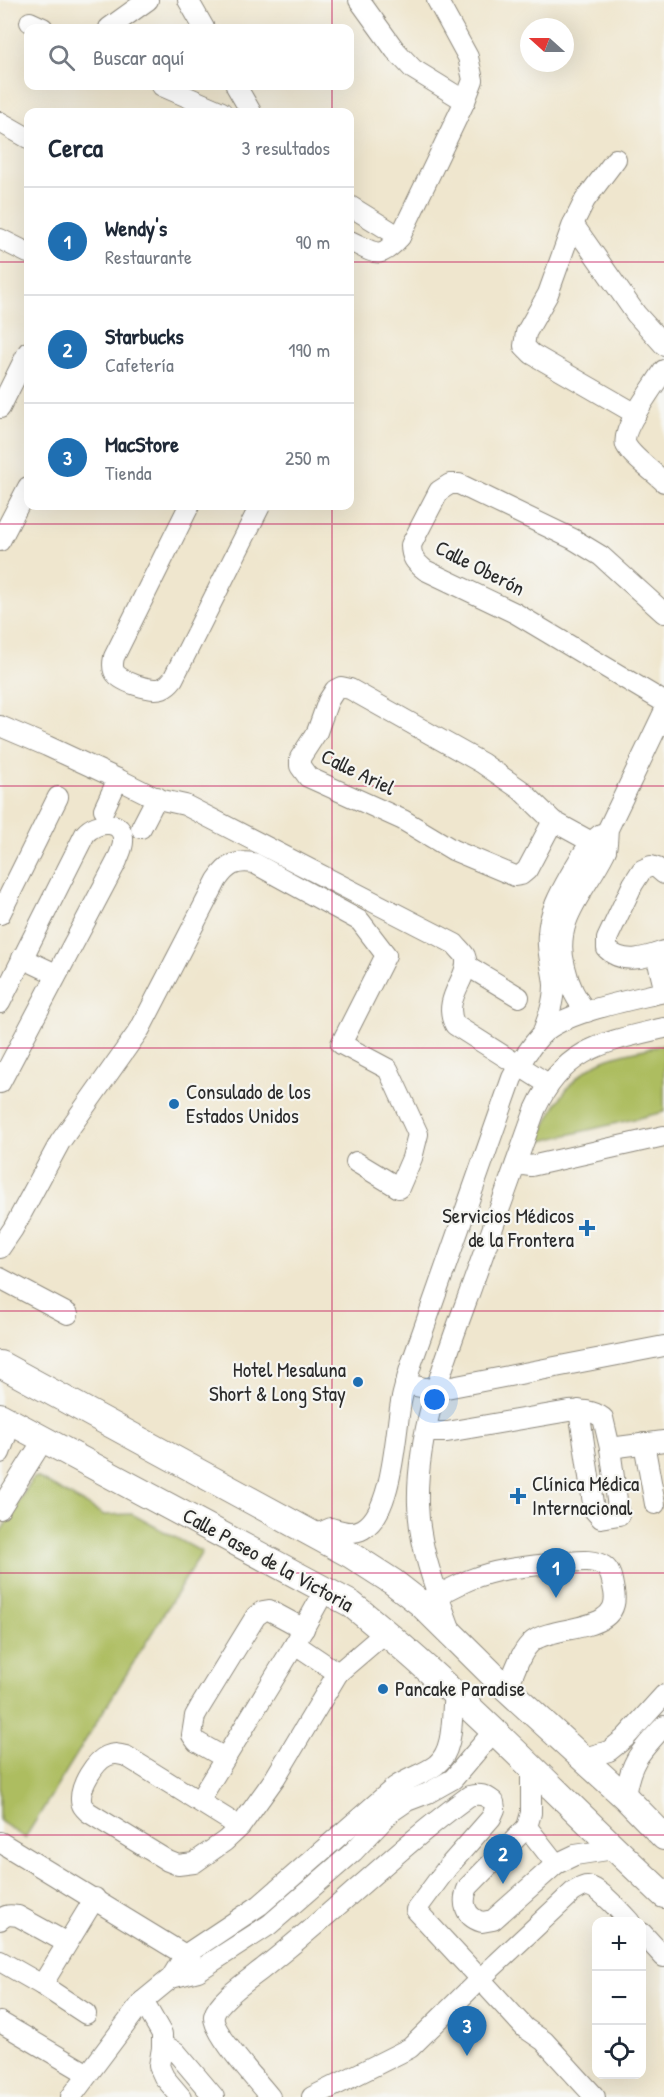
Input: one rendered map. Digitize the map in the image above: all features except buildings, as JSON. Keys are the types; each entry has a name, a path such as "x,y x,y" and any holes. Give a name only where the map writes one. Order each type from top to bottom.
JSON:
{"main road":[{"name":"Calle Paseo de la Victoria","path":"0,1364 429,1599 452,1634 507,1689 625,1797 664,1837"},
{"name":"Calle Paseo de la Victoria","path":"6,1419 351,1604 386,1632 454,1694 664,1895"}],"street":[{"path":"115,24 148,0"},
{"path":"188,0 202,24"},
{"path":"359,0 395,50 414,69 465,101"},
{"path":"354,243 376,253 384,253 400,237 465,101 472,80 468,57 437,0"},
{"path":"169,90 201,108"},
{"path":"238,90 249,108"},
{"path":"0,122 24,136"},
{"path":"616,159 585,200 573,224 548,294 526,333 524,346 532,354 636,414"},
{"path":"354,208 400,237"},
{"path":"573,224 636,314 664,345"},
{"path":"0,239 24,251"},
{"path":"0,408 24,360"},
{"path":"664,370 626,431 625,442 632,452 664,482"},
{"name":"Calle Oberón","path":"664,613 601,556 573,539 459,484 450,484 439,491 411,545 411,555 425,570 515,613 664,702"},
{"path":"0,541 24,495"},
{"path":"187,510 112,664 123,680 153,690 165,688 173,679 258,510"},
{"name":"Calle Ariel","path":"553,821 527,870 515,876 453,850 403,820 308,777 300,766 300,758 317,732 334,690 341,687 350,689 482,764 521,790 553,821 598,846"},
{"path":"587,1012 577,1001 572,990 561,954 561,942 571,909 598,846 664,712"},
{"path":"0,726 157,797 185,805 455,944 465,956 466,965 451,1005 450,1016 455,1025 548,1084"},
{"path":"104,809 118,779"},
{"path":"0,914 58,797"},
{"path":"141,828 157,797"},
{"path":"0,1003 85,834 96,825 109,824 120,831 123,842 121,850 0,1083"},
{"path":"315,1535 332,1528 355,1532 364,1528 374,1518 380,1507 388,1479 405,1384 512,1078 542,1034 551,1009 554,993 547,941 550,918 562,889 598,846"},
{"path":"0,1248 13,1229 60,1142 140,1029 217,880 230,865 238,862 254,863 360,921 386,955 341,1044 388,1069 418,1134 412,1158 399,1188 356,1162"},
{"path":"542,1034 560,1023 587,1012 664,990 660,952 626,960 614,956 607,949 607,939 642,870 651,866 657,867 664,874"},
{"path":"22,958 56,974"},
{"path":"466,965 519,997"},
{"path":"507,1689 520,1659 534,1640 607,1617 615,1596 610,1574 604,1567 583,1560 501,1570 470,1580 429,1599 417,1505 426,1432 436,1390 535,1110 548,1084 566,1066 605,1042 664,1028"},
{"path":"516,1164 531,1166 664,1136"},
{"path":"0,1278 68,1314"},
{"path":"405,1384 436,1390 664,1346"},
{"path":"426,1432 447,1432 579,1410 596,1413 603,1418 610,1448 619,1515 601,1518 594,1510 579,1410"},
{"path":"0,1454 6,1419"},
{"path":"0,1509 44,1439"},
{"path":"610,1448 664,1441"},
{"path":"644,1443 655,1504"},
{"path":"199,1801 325,1590"},
{"path":"225,1758 197,1742 192,1735 195,1716 256,1616 269,1610 338,1672"},
{"path":"240,1827 126,1756 118,1754 105,1757 97,1765 85,1784 81,1799 82,1805 88,1812 178,1865 194,1863 240,1827 275,1778 338,1672 386,1632"},
{"path":"71,2097 142,2001 171,1978 185,1954 260,1905 395,1787 441,1760 448,1745 454,1694"},
{"path":"584,1758 609,1751 625,1738 664,1695"},
{"path":"625,1797 628,1775 639,1753 664,1726"},
{"path":"171,1978 198,1971 269,1925 353,1852 399,1806 453,1779 493,1732"},
{"path":"531,1769 531,1813 527,1827 468,1887 464,1900 467,1912 476,1921 493,1920 556,1864 575,1855 614,1848"},
{"path":"270,2097 219,2033 213,2018 216,2008 422,1833 469,1796 477,1793 485,1795 494,1802 495,1809 491,1818 447,1868 416,1910 525,2028 544,2042 596,2097"},
{"path":"527,1827 556,1864"},
{"path":"0,1842 185,1954 198,1971"},
{"path":"312,2097 410,2048 573,1892 588,1886 598,1891 625,1917"},
{"path":"42,1985 95,1898"},
{"path":"0,1920 4,1916 18,1916 67,1943"},
{"path":"646,1938 664,1958"},
{"path":"0,1961 86,2014"},
{"path":"142,2001 162,2034 159,2066 164,2078 181,2097"},
{"path":"0,2022 88,2074"},
{"path":"162,2048 169,2048 176,2052 214,2097"}],"green space":[{"path":"664,1045 664,1112 538,1142 564,1092 584,1072 609,1058"},
{"path":"37,1477 104,1515 132,1514 202,1552 25,1838 0,1821 0,1533 33,1478"}],"place":[{"name":"Consulado de los Estados Unidos","path":"174,1104"},
{"name":"Servicios Médicos de la Frontera","path":"587,1228"},
{"name":"Hotel Mesaluna Short & Long Stay","path":"358,1382"},
{"name":"Clínica Médica Internacional","path":"518,1496"},
{"name":"Wendy's","path":"556,1598"},
{"name":"Pancake Paradise","path":"383,1689"},
{"name":"Starbucks","path":"503,1884"},
{"name":"MacStore","path":"467,2056"}]}
